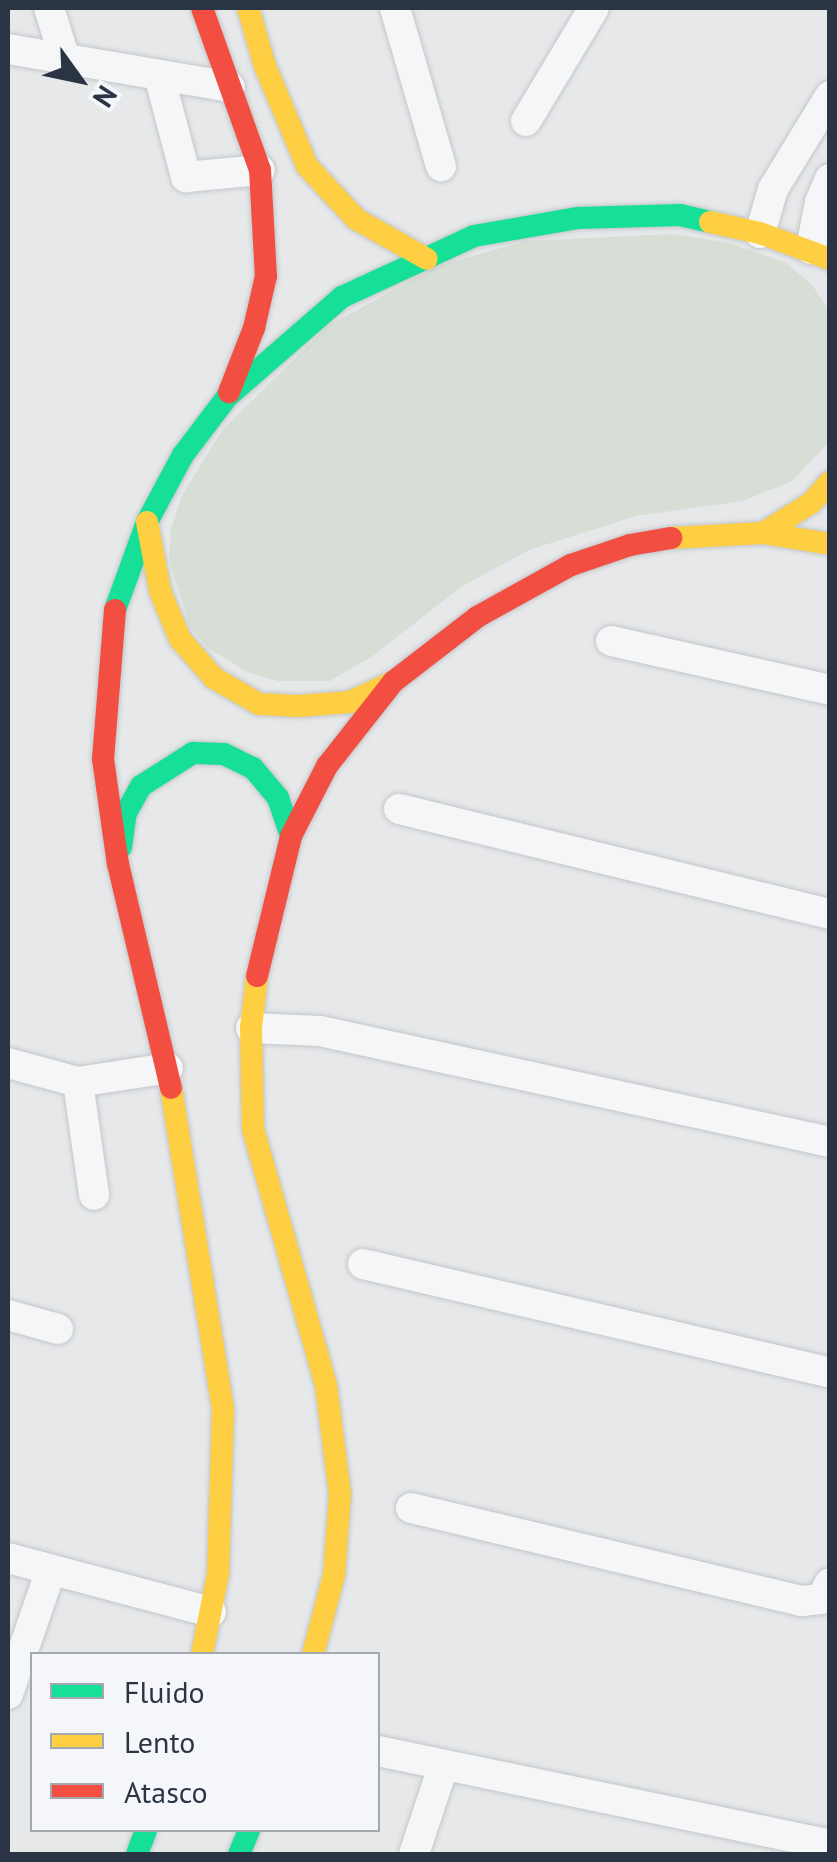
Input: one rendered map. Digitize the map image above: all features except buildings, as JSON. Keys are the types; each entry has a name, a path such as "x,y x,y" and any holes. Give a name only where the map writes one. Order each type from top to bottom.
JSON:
{"street":[{"path":"49,8 65,59"},
{"path":"202,8 260,170 266,276 254,328 227,397"},
{"path":"248,8 265,66 307,166 356,219 427,259"},
{"path":"395,8 442,166"},
{"path":"526,122 594,8"},
{"path":"8,50 230,87"},
{"path":"159,74 186,177 307,166"},
{"path":"760,233 772,188 830,96"},
{"path":"202,1652 218,1574 223,1408 168,1068 118,864 104,759 116,602 147,522 183,455 227,397 342,297 474,236 578,218 680,215 760,233 820,254 820,202 830,180"},
{"path":"763,533 811,503 830,482"},
{"path":"147,522 160,590 180,639 214,678 259,704 300,706 350,702 393,682 477,617 571,565 630,544 696,534 763,533 830,544"},
{"path":"611,642 830,690"},
{"path":"313,1652 334,1575 340,1494 326,1385 253,1129 251,1028 256,979 291,836 327,766 393,682"},
{"path":"118,864 126,813 141,786 193,753 224,754 253,768 278,798 291,836"},
{"path":"399,809 830,914"},
{"path":"251,1028 320,1031 830,1142"},
{"path":"8,1063 78,1082 168,1068"},
{"path":"78,1082 94,1194"},
{"path":"363,1264 830,1372"},
{"path":"8,1315 58,1328"},
{"path":"410,1508 802,1601 821,1599 830,1583"},
{"path":"8,1558 210,1612"},
{"path":"8,1694 51,1570"},
{"path":"380,1751 830,1845"},
{"path":"414,1854 442,1766"}],"shaded area":[{"path":"673,234 730,243 786,263 812,285 829,310 829,442 792,481 743,501 636,516 529,550 461,587 374,655 330,681 278,681 247,672 208,648 190,627 169,559 171,529 182,495 223,429 328,326 437,266 526,241"}],"traffic: fast":[{"path":"115,610 147,522 183,455 227,397 342,297 474,236 578,218 680,215 710,222"},
{"path":"121,847 126,813 141,786 193,753 224,754 253,768 278,798 291,836"},
{"path":"137,1854 145,1832"},
{"path":"239,1854 248,1832"}],"traffic: slow":[{"path":"248,8 265,66 307,166 356,219 427,259"},
{"path":"710,222 760,233 830,259"},
{"path":"763,533 811,503 830,482"},
{"path":"147,522 160,591 180,639 214,678 259,704 299,706 350,702 393,682"},
{"path":"671,538 763,533 830,544"},
{"path":"257,976 251,1028 253,1129 326,1385 340,1494 334,1575 314,1652"},
{"path":"171,1088 223,1408 218,1574 202,1652"}],"traffic: jam":[{"path":"202,8 260,170 266,276 254,328 229,392"},
{"path":"257,976 291,836 327,766 393,682 477,617 571,565 630,545 671,538"},
{"path":"115,610 103,759 118,864 171,1088"}]}
